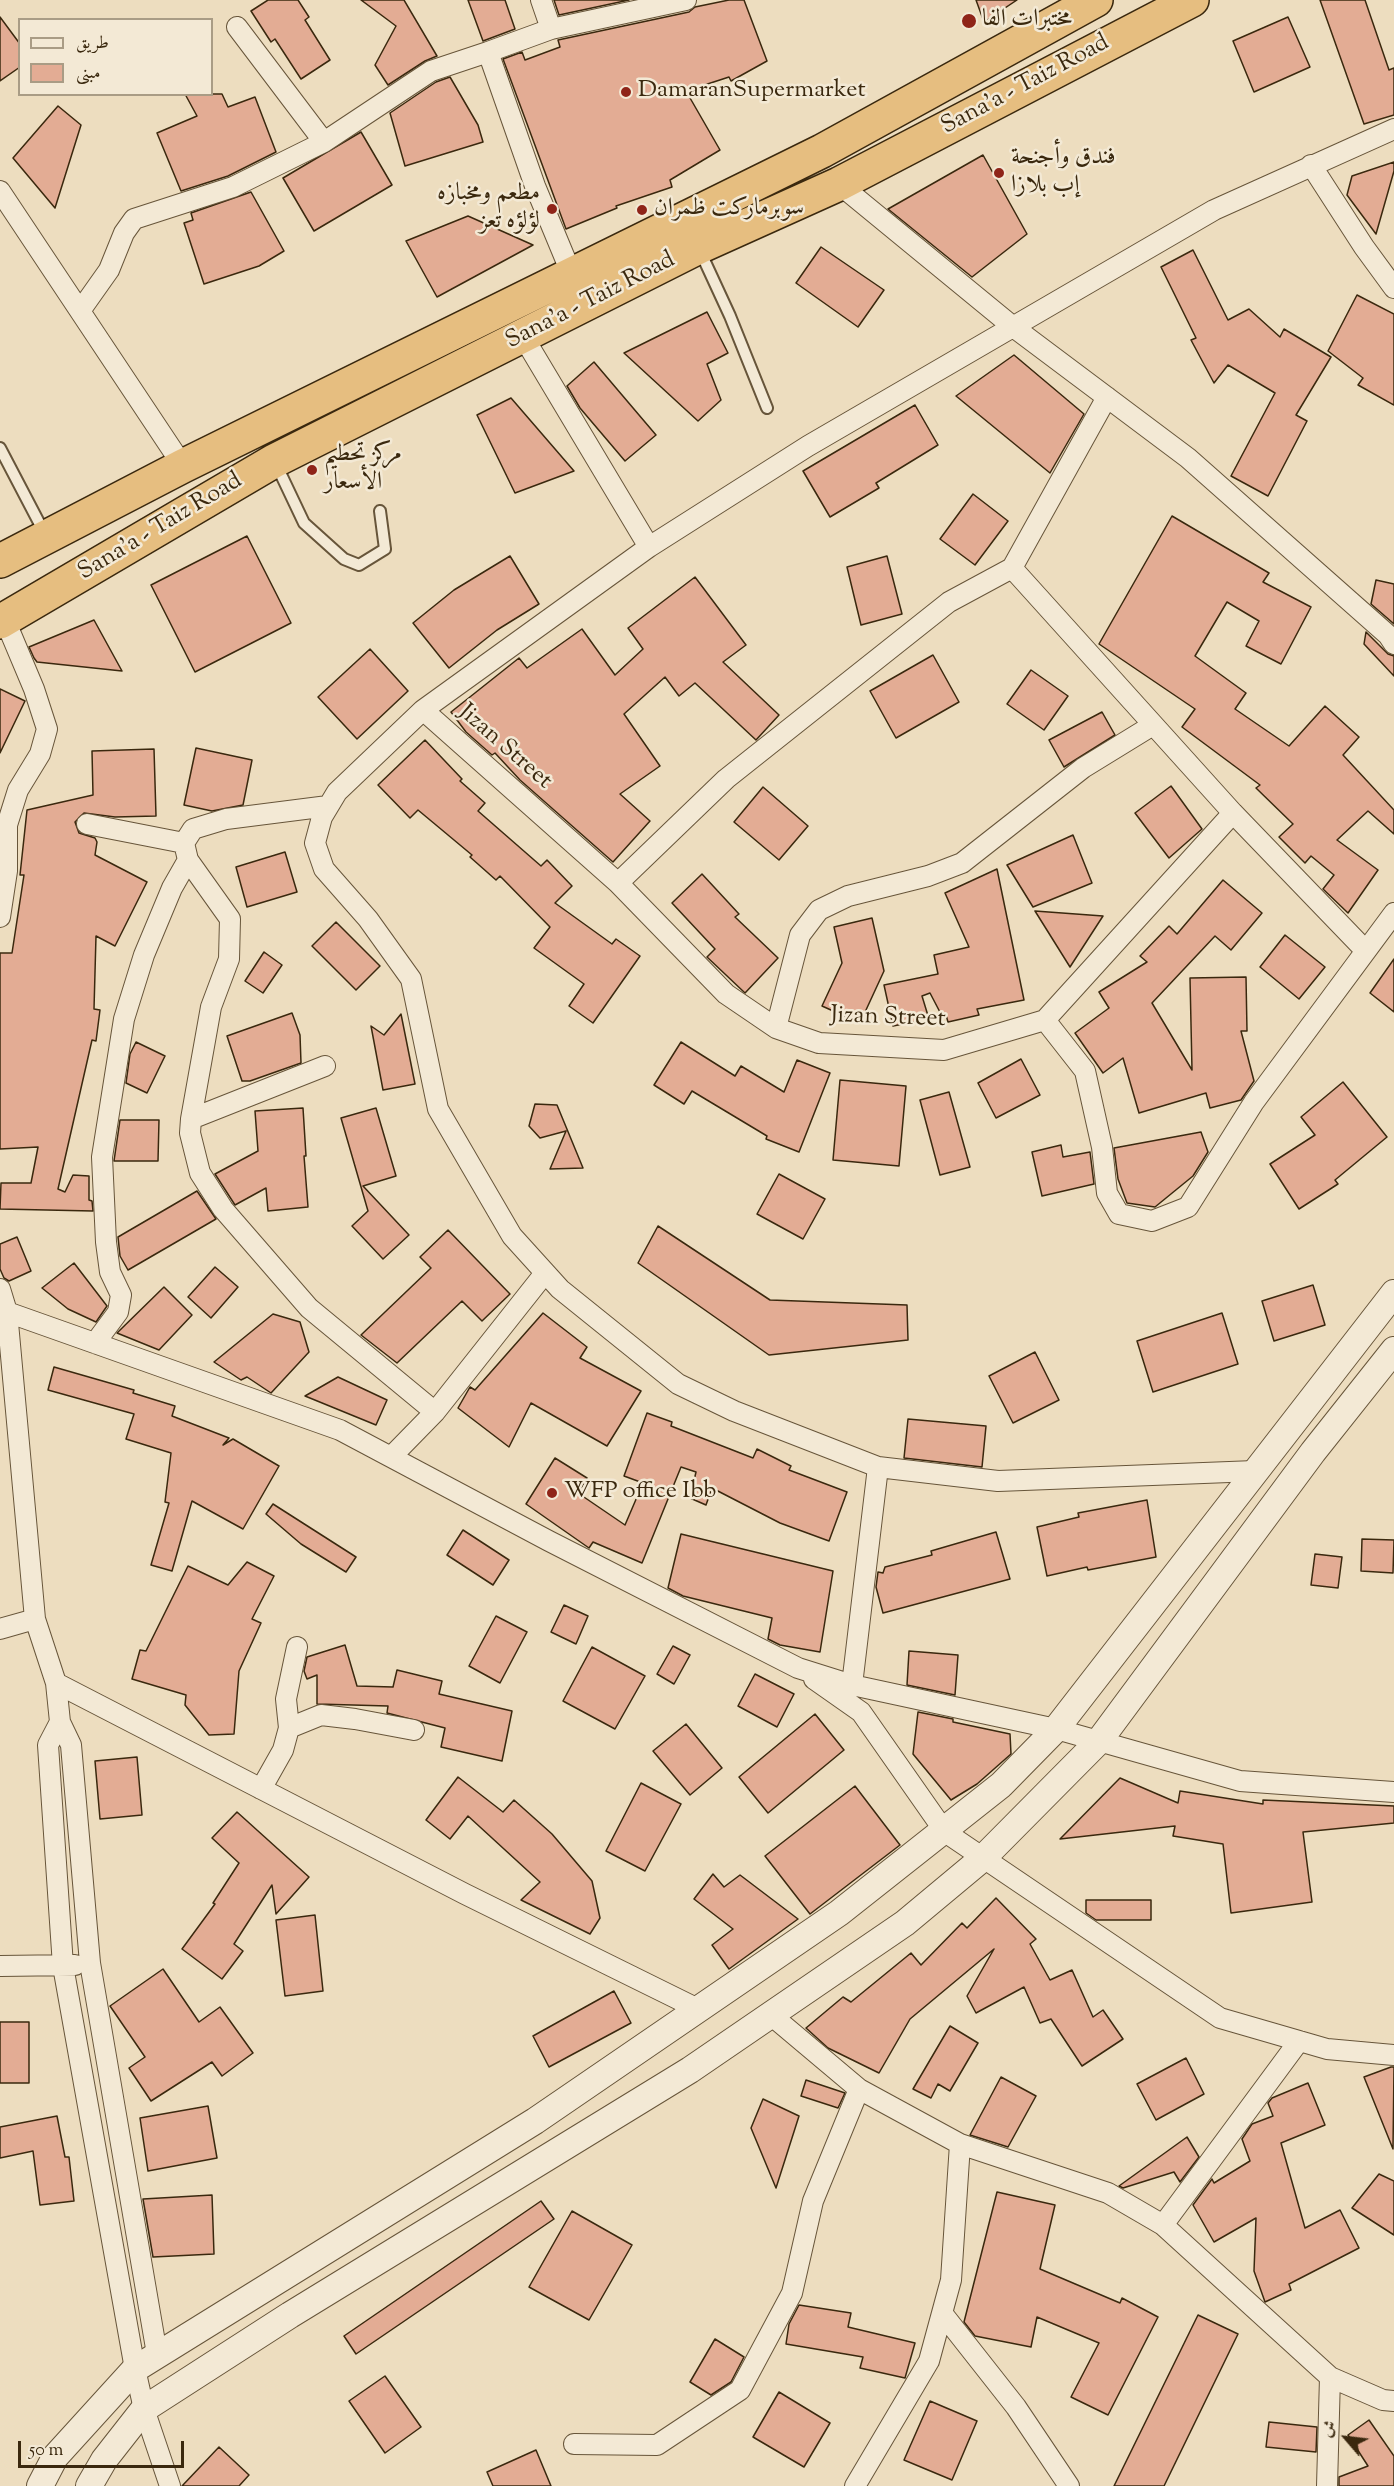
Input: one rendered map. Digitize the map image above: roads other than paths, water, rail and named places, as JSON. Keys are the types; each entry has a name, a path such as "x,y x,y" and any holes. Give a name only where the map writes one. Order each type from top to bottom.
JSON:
{"highway":[{"name":"Sana'a - Taiz Road","path":"0,561 183,466 822,151 1096,0"},
{"name":"Sana'a - Taiz Road","path":"3,621 274,461 524,338 699,248 839,184 1192,0"}],"street":[{"path":"541,0 550,29"},
{"path":"80,311 109,270 124,233 134,219 233,187 324,142 431,71 550,29 686,0"},
{"path":"237,27 324,142"},
{"path":"488,52 535,186 572,275"},
{"path":"1255,1471 998,1481 878,1467 734,1412 678,1384 560,1289 512,1236 438,1109 411,979 368,919 324,869 315,843 322,817 337,792 423,710 650,546 808,446 1214,210 1394,129"},
{"path":"1311,165 1364,247 1394,288"},
{"path":"839,184 1012,326 1188,458 1388,635 1394,644"},
{"path":"0,191 183,466"},
{"path":"524,338 650,546"},
{"path":"618,883 735,771 949,602 1012,568 1107,397"},
{"path":"1012,568 1233,813 1365,950"},
{"path":"0,917 7,871 7,825 18,790 40,754 46,729 34,689 3,621"},
{"name":"Jizan Street","path":"423,710 618,883 726,994 776,1028 819,1043 944,1050 1045,1020"},
{"path":"776,1028 800,935 819,910 848,896 928,876 962,863 1083,768 1153,725"},
{"path":"95,1343 118,1312 121,1295 110,1272 106,1242 102,1157 124,1019 144,955 194,829 226,819 328,806"},
{"path":"1233,813 1045,1020 1085,1071 1102,1147 1107,1193 1119,1214 1152,1221 1188,1207 1254,1102 1394,913"},
{"path":"87,824 186,852 230,920 229,959 211,1007 191,1119 190,1133 200,1173 223,1209 309,1308 435,1412"},
{"path":"191,1119 325,1066"},
{"path":"391,1457 435,1412 545,1273"},
{"path":"0,1289 35,1619 56,1683 60,1722 71,1745 90,1963 156,2354"},
{"path":"40,2486 55,2457 135,2369 156,2354 442,2181 535,2121 839,1913 1002,1785 1056,1730 1394,1293"},
{"path":"4,1312 340,1430 798,1668 861,1712 945,1832 1220,2018 1327,2049 1394,2055"},
{"path":"89,2486 104,2460 144,2409 290,2315 690,2070 905,1923 983,1858 1099,1742 1313,1452 1394,1350"},
{"path":"852,1685 878,1467"},
{"path":"0,1629 35,1619"},
{"path":"261,1789 283,1750 289,1728 286,1698 297,1647"},
{"path":"798,1668 852,1685 1056,1730 1240,1781 1394,1792"},
{"path":"56,1683 698,2009"},
{"path":"289,1728 321,1715 414,1730"},
{"path":"60,1722 48,1745 63,1966 135,2369 144,2409 170,2486"},
{"path":"0,1966 63,1966 90,1963"},
{"path":"771,2014 860,2089 960,2144 1108,2193 1162,2225 1330,2377 1383,2400 1394,2401"},
{"path":"1162,2225 1299,2041"},
{"path":"574,2444 657,2445 740,2390 792,2293 813,2201 860,2089"},
{"path":"855,2486 929,2361 951,2280 960,2144"},
{"path":"942,2313 1016,2408 1069,2486"},
{"path":"1327,2486 1330,2377"}],"lane":[{"path":"699,248 730,316 767,408"},
{"path":"0,448 46,537"},
{"path":"274,461 304,523 344,558 359,565 385,549 380,511"}],"place":[{"name":"مختبرات الفا","path":"969,21"},
{"name":"DamaranSupermarket","path":"626,92"},
{"name":"فندق وأجنحة إب بلازا","path":"999,173"},
{"name":"مطعم ومخبازه لؤلؤه تعز","path":"552,209"},
{"name":"سوبرماركت ظمران","path":"642,210"},
{"name":"مركز تحطيم الأسعار","path":"312,470"},
{"name":"WFP office Ibb","path":"552,1493"}]}
